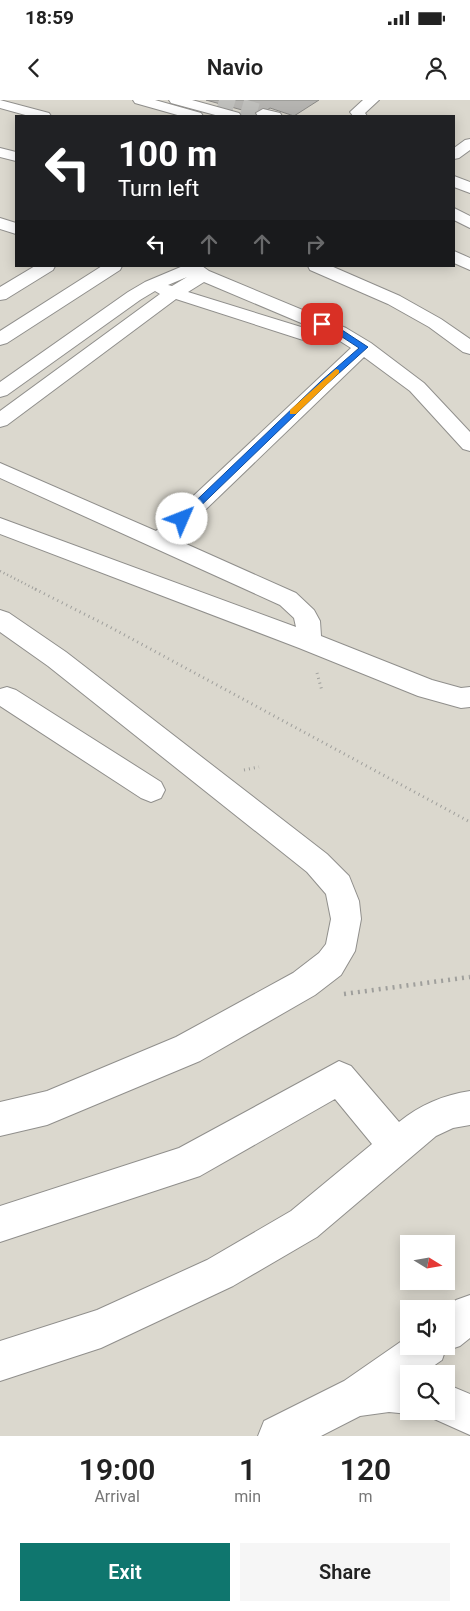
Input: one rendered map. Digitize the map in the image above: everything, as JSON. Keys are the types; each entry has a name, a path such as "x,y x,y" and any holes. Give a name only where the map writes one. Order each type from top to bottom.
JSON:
{"main road":[{"path":"140,100 192,115"},
{"path":"176,100 230,115"},
{"path":"359,115 357,112 359,109 372,100"},
{"path":"0,104 40,115"},
{"path":"0,152 15,157"},
{"path":"455,182 470,188"},
{"path":"455,198 470,206"},
{"path":"455,214 470,223"},
{"path":"0,223 15,229"},
{"path":"455,257 470,265"},
{"path":"0,275 15,267"},
{"path":"0,295 45,267"},
{"path":"0,339 112,267"},
{"path":"318,267 394,300 435,323 470,348"},
{"path":"0,421 174,292 197,269"},
{"path":"0,392 151,286 197,269 339,332 364,347 417,387 470,444"},
{"path":"151,286 322,340 339,332"},
{"path":"159,541 364,347"},
{"path":"0,470 288,599 300,608 307,618 309,629 308,641"},
{"path":"0,526 308,641 427,689 462,698 470,697"},
{"path":"0,619 57,659 317,864 338,886 344,901 346,919 339,951 330,964 304,984 188,1049 47,1108 0,1119"},
{"path":"2,697 151,790"},
{"path":"0,1224 187,1163 338,1078 396,1146"},
{"path":"0,1362 101,1328 220,1273 304,1224 424,1124 450,1111 470,1108"},
{"path":"455,1325 470,1314"},
{"path":"279,1436 356,1396 415,1355"},
{"path":"356,1396 389,1392 400,1393"},
{"path":"455,1408 470,1415"}],"path":[{"path":"0,571 114,629 470,822"},
{"path":"336,995 470,977"}],"shaded area":[{"path":"0,100 470,100 470,1436 0,1436"}],"building":[{"path":"206,100 319,100 296,115 270,108 260,115"}],"tunnel":[{"path":"219,100 263,113"}],"slow traffic":[{"path":"293,412 336,371"}],"route":[{"path":"182,519 364,347 322,324"}]}
